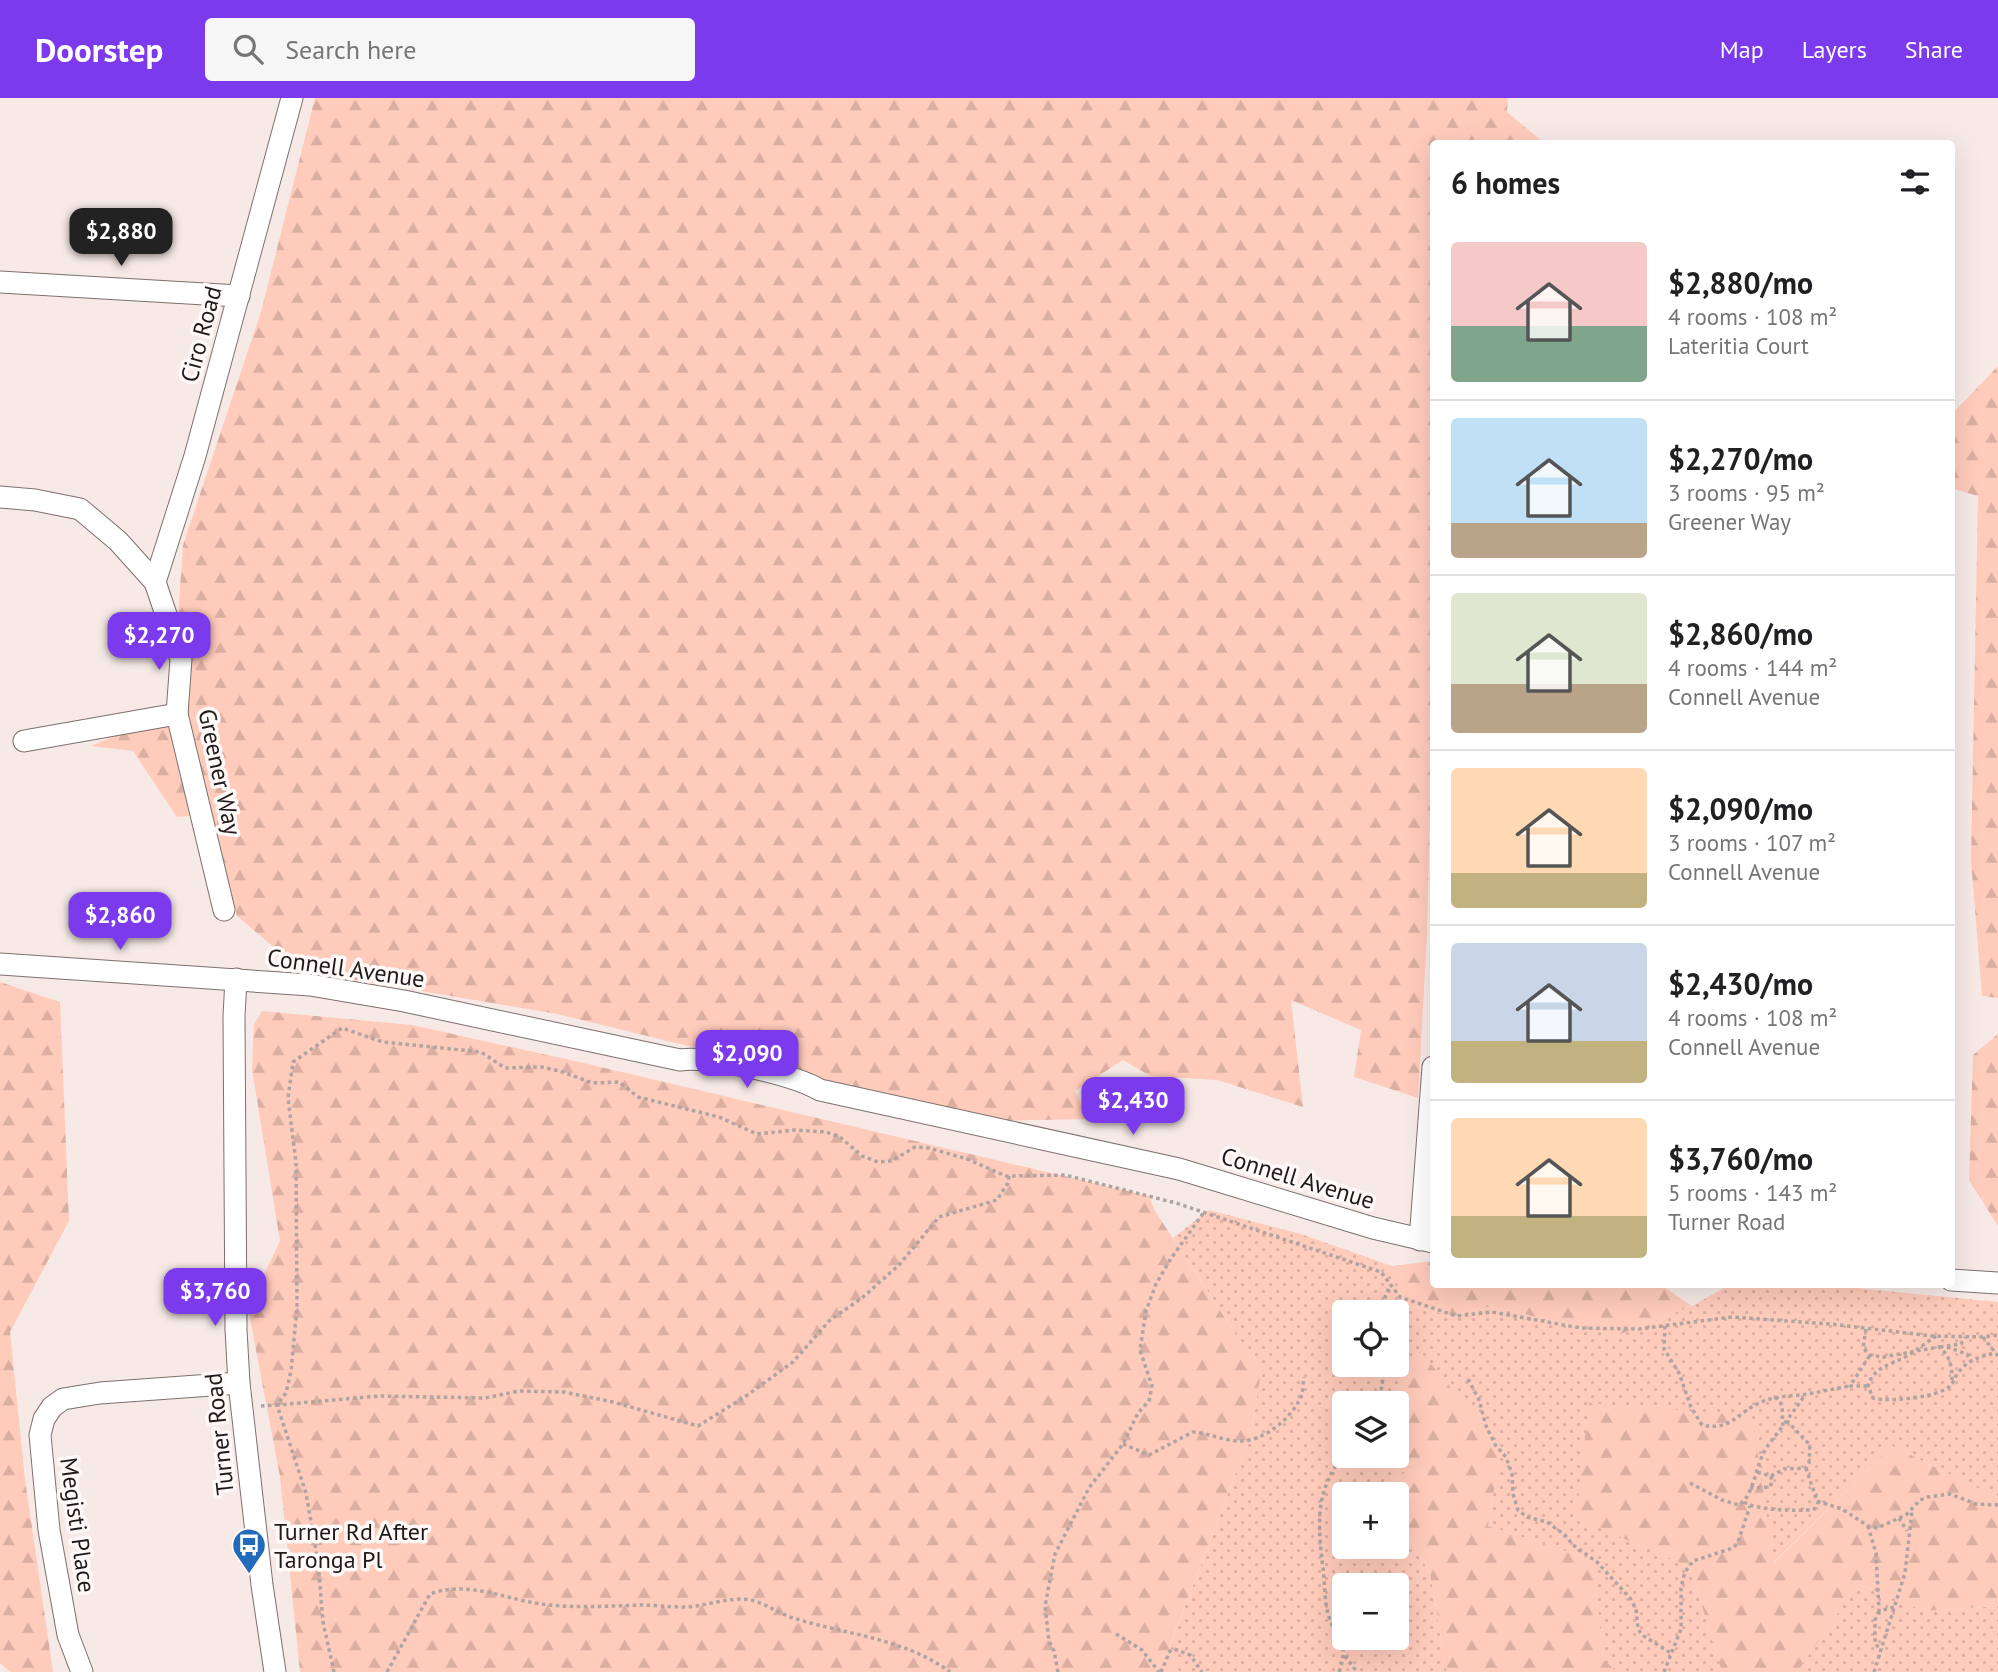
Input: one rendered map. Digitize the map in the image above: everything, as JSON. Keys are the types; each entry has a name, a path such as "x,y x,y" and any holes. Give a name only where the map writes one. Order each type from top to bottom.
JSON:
{"street":[{"name":"Ciro Road","path":"155,582 195,456 292,98"},
{"path":"0,282 239,296"},
{"name":"Greener Way","path":"0,497 35,500 80,509 118,541 155,582 181,659 177,714 224,910"},
{"path":"24,741 177,714"},
{"name":"Connell Avenue","path":"0,964 310,985 379,997 680,1060 695,1069 741,1080 804,1091 820,1090 1179,1169 1373,1228 1427,1241"},
{"name":"Turner Road","path":"236,979 236,1303 239,1384 262,1585 275,1672"},
{"path":"1427,1241 1430,1154"},
{"path":"1955,1280 1998,1283"},
{"name":"Megisti Place","path":"82,1672 68,1635 49,1530 40,1435 44,1419 52,1407 63,1399 100,1393 239,1384"}],"path":[{"path":"276,1405 286,1393 291,1371 297,1307 296,1163 288,1098 293,1062 342,1028 383,1042 481,1052 505,1068 541,1067 560,1070 592,1083 619,1082 638,1097 719,1118 757,1134 795,1130 826,1132 840,1136 862,1156 878,1162 891,1161 915,1147 929,1148 967,1159 1009,1176 1065,1175 1204,1212 1381,1272 1400,1297 1456,1316 1492,1312 1581,1328 1639,1329 1732,1317 1936,1336 1983,1338 1998,1335"},
{"path":"241,1407 379,1396 485,1398 519,1391 564,1392 626,1405 698,1426 793,1362 830,1320 862,1298 898,1265 939,1217 997,1199 1009,1176"},
{"path":"1058,1672 1058,1663 1049,1641 1045,1606 1055,1553 1089,1488 1124,1444 1138,1413 1149,1401 1152,1386 1140,1350 1150,1298 1170,1260 1204,1212"},
{"path":"1384,1300 1390,1285"},
{"path":"1665,1326 1664,1349 1679,1373 1691,1408 1702,1425 1716,1428 1732,1422 1760,1402 1775,1397 1805,1395 1850,1386 1868,1386"},
{"path":"1866,1328 1863,1348 1870,1355 1883,1357 1961,1344 1965,1337"},
{"path":"1936,1336 1883,1366 1871,1377 1868,1386 1873,1398 1884,1400 1945,1390 1970,1361 1980,1356 1997,1355"},
{"path":"1983,1338 1997,1355"},
{"path":"1946,1346 1967,1354 1970,1361"},
{"path":"1939,1348 1946,1353 1952,1367 1952,1384"},
{"path":"1850,1386 1870,1355"},
{"path":"1124,1444 1150,1455 1193,1432 1241,1442 1261,1436 1277,1427 1291,1412 1301,1395 1304,1377"},
{"path":"1468,1379 1479,1399 1486,1426 1496,1446 1506,1457 1518,1510 1527,1517 1547,1522 1597,1562 1630,1598 1636,1609 1642,1635 1671,1653"},
{"path":"1690,1483 1722,1500 1739,1505 1744,1502 1764,1452 1805,1395"},
{"path":"1775,1397 1782,1405 1783,1426"},
{"path":"276,1405 306,1493 318,1562 323,1622 334,1672"},
{"path":"1756,1472 1772,1476 1784,1469 1805,1468 1809,1463 1810,1445 1787,1421"},
{"path":"1337,1468 1322,1496 1318,1525 1329,1618 1343,1643 1344,1654 1339,1672"},
{"path":"1805,1468 1819,1501 1842,1509 1868,1526 1877,1528 1913,1509 1920,1500 1941,1494 1950,1494 1976,1504 1998,1505"},
{"path":"1750,1488 1770,1487 1772,1476"},
{"path":"1744,1502 1750,1506 1805,1511 1814,1509 1819,1501"},
{"path":"1664,1672 1681,1629 1681,1588 1685,1572 1693,1561 1733,1548 1738,1542 1750,1506"},
{"path":"1874,1672 1905,1573 1908,1532 1913,1509"},
{"path":"1899,1518 1908,1532"},
{"path":"1868,1526 1876,1553 1880,1611 1875,1620 1875,1644 1882,1650"},
{"path":"387,1672 430,1594 459,1588 496,1593 533,1603 570,1606 685,1607 738,1599 754,1601 792,1618 917,1653 950,1672"},
{"path":"1880,1611 1895,1607"},
{"path":"1116,1634 1142,1650 1160,1672 1170,1651 1174,1649 1190,1655 1202,1672"},
{"path":"1344,1654 1357,1672"}],"green space":[{"path":"315,98 1508,98 1507,112 1540,140 1430,140 1430,814 1418,1098 1354,1077 1361,1030 1291,1000 1303,1107 1217,1080 1150,1076 1123,1060 1075,1091 1088,1119 995,1121 557,1014 302,971 237,916 212,814 177,817 133,751 91,746 188,706 178,618 183,545 261,312"},
{"path":"1998,366 1998,998 1982,996 1971,860 1978,496 1955,489 1955,411"},
{"path":"0,982 60,1002 69,1221 10,1332 25,1479 53,1672 10,1672 0,1663"},
{"path":"262,1011 412,1025 1149,1196 1155,1211 1261,1373 1250,1436 1170,1645 1179,1672 300,1672 280,1477 248,1308 280,1241 252,1069 254,1024"},
{"path":"1998,1034 1998,1226 1969,1180 1973,1055"},
{"path":"1209,1210 1301,1234 1392,1266 1402,1300 1332,1300 1332,1377 1404,1377 1396,1391 1332,1391 1332,1468 1409,1468 1409,1465 1412,1469 1391,1482 1332,1482 1332,1559 1409,1559 1409,1538 1430,1573 1447,1672 1179,1672 1170,1646 1250,1436 1261,1373 1173,1238"},
{"path":"1430,1261 1430,1288 1665,1288 1692,1306 1616,1336 1486,1305 1456,1316 1409,1306 1409,1300 1402,1300 1392,1266"},
{"path":"1724,1288 1856,1288 1998,1302 1998,1498 1892,1446 1773,1563 1576,1517 1690,1567 1722,1672 1617,1672 1603,1660 1593,1560 1488,1526 1501,1447 1420,1352 1409,1370 1409,1306 1456,1316 1486,1305 1616,1336 1692,1306"},
{"path":"1420,1351 1501,1447 1488,1526 1593,1560 1603,1659 1617,1672 1447,1672 1430,1573 1409,1538 1409,1482 1390,1482 1411,1469 1409,1391 1395,1391 1404,1377 1409,1377 1409,1369"},
{"path":"1589,1403 1752,1416 1774,1563 1892,1446 1998,1498 1998,1606 1924,1611 1858,1584 1797,1672 1722,1672 1690,1567 1576,1518"},
{"path":"1858,1584 1925,1611 1998,1606 1998,1672 1797,1672"}],"place":[{"name":"Turner Rd After Taronga Pl","path":"249,1575"}]}
